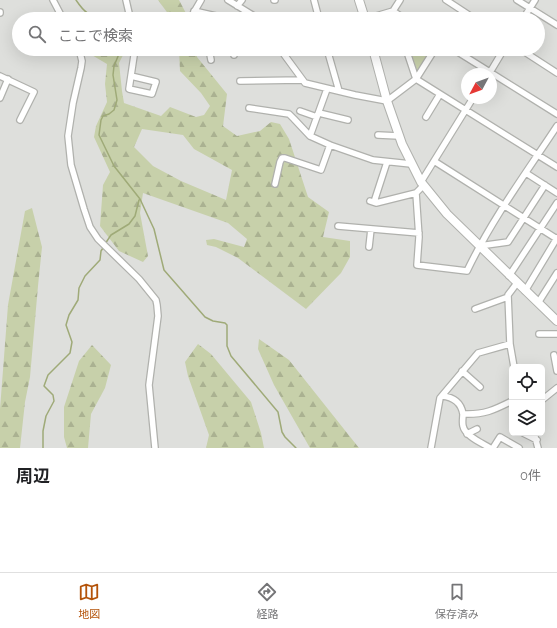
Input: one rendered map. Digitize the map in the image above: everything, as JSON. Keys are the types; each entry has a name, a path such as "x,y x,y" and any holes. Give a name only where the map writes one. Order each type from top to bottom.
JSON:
{"street":[{"path":"53,0 59,12"},
{"path":"126,0 129,12"},
{"path":"198,12 194,11 201,0"},
{"path":"228,0 247,12"},
{"path":"237,6 242,0"},
{"path":"314,0 317,12"},
{"path":"360,0 364,12"},
{"path":"390,12 393,11 400,0"},
{"path":"446,0 464,12"},
{"path":"517,0 536,12"},
{"path":"527,12 535,0"},
{"path":"545,17 557,25"},
{"path":"81,56 81,68 73,103 68,136 71,165 90,227 98,239 139,279 156,300 158,316 149,385 155,448"},
{"path":"131,76 156,82 152,94 129,89 134,56"},
{"path":"210,56 211,60"},
{"path":"285,56 305,83 387,101 416,79 431,56"},
{"path":"329,56 338,90"},
{"path":"375,56 387,101 399,136 411,164 422,184 438,204 479,246 557,321"},
{"path":"408,56 416,79 557,167"},
{"path":"464,56 482,68"},
{"path":"492,68 500,56"},
{"path":"531,56 557,73"},
{"path":"0,76 34,92 20,120"},
{"path":"497,78 557,114"},
{"path":"0,98 8,79"},
{"path":"240,81 302,80"},
{"path":"310,136 327,89"},
{"path":"426,117 440,94"},
{"path":"470,104 434,161 416,193 419,233 417,265 467,271 479,246 504,205 557,126"},
{"path":"249,108 289,114 310,136 330,145 373,160 411,164"},
{"path":"300,111 348,120"},
{"path":"378,134 399,136"},
{"path":"276,184 282,158 321,170 330,145"},
{"path":"434,161 557,239 525,290"},
{"path":"387,162 372,201 416,193"},
{"path":"526,173 557,192"},
{"path":"479,246 508,242 545,185"},
{"path":"509,276 557,204"},
{"path":"338,226 419,233"},
{"path":"369,247 371,229"},
{"path":"538,303 557,273"},
{"path":"513,364 510,344 508,295 517,283"},
{"path":"475,309 508,297"},
{"path":"539,334 557,334"},
{"path":"431,448 440,398 478,353 510,344"},
{"path":"554,354 557,371"},
{"path":"462,371 480,388"},
{"path":"545,398 557,388"},
{"path":"442,396 448,396 457,401 462,408 463,426 468,434 490,448"},
{"path":"463,414 477,415 494,410 509,402"},
{"path":"468,434 477,428"},
{"path":"529,436 537,440"},
{"path":"535,436 538,448"},
{"path":"493,448 500,437 519,448"}],"green space":[{"path":"158,0 179,0 185,12 167,12"},
{"path":"93,56 122,56 119,63 124,103 161,116 170,107 196,117 204,115 210,106 201,93 180,71 179,56 197,56 227,94 223,126 237,136 260,131 271,122 280,124 289,139 308,197 329,212 323,237 350,241 350,257 341,273 306,309 238,258 216,247 207,245 206,240 214,239 244,247 247,239 228,223 143,193 140,213 148,256 143,262 119,251 100,226 103,185 110,172 94,137 96,126 107,102 105,84 107,64","holes":["142,129 183,135 194,149 232,170 226,200 181,181 153,166 134,147"]},
{"path":"412,56 428,56 417,71"},
{"path":"32,208 42,247 30,377 25,402 20,448 0,448 0,409 8,305 25,211"},
{"path":"259,339 289,360 359,448 310,448 274,385 258,349"},
{"path":"198,344 211,354 251,402 264,448 206,448 209,435 188,376 185,362"},
{"path":"92,345 111,365 105,388 91,414 88,448 67,448 64,437 64,407 79,361"}],"waterway":[{"path":"76,0 86,12"},
{"path":"118,56 114,66 113,75 117,100 114,110 103,116 99,135 114,166 140,199 154,229 164,270 205,317 227,325 227,346 231,356 278,412 282,432 296,448"},
{"path":"105,244 111,235 129,224 135,216 139,200"},
{"path":"43,448 43,431 46,416 54,401 53,395 44,386 48,375 70,353 72,342 66,325 69,315 78,300 79,288 85,276 100,260 101,251 103,248"}]}
